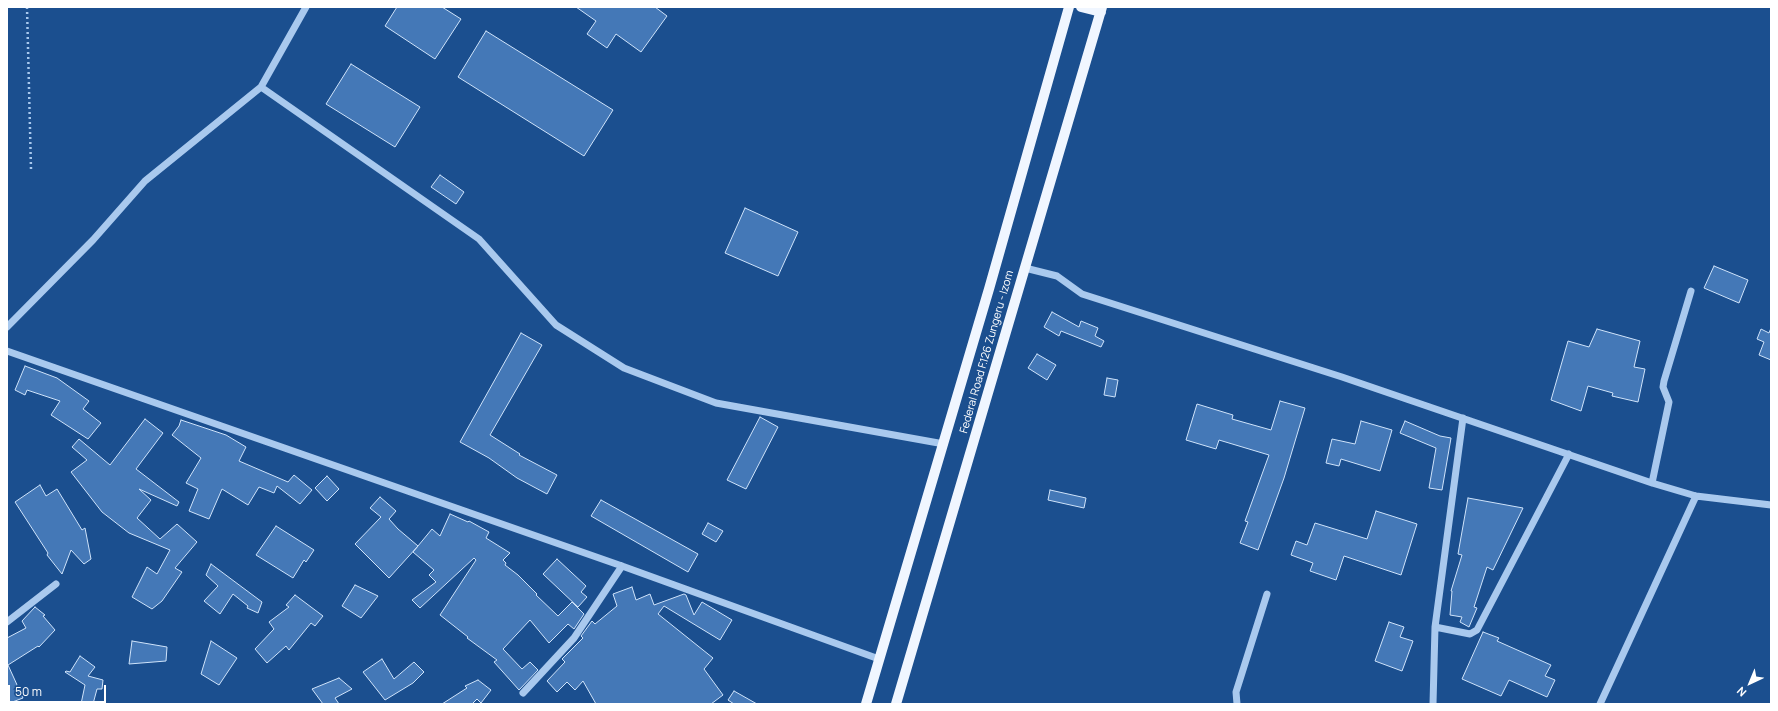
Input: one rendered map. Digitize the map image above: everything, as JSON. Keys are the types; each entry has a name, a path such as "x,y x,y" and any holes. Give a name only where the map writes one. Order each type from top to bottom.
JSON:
{"main road":[{"name":"Federal Road F.126 Zungeru - Izom","path":"866,704 944,444 1069,7"},
{"path":"1081,7 1101,9"},
{"name":"Federal Road F.126 Zungeru - Izom","path":"896,704 1101,9"}],"street":[{"path":"7,326 93,240 145,181 261,87 306,7"},
{"path":"261,87 479,239 556,325 624,368 716,403 944,444"},
{"path":"1025,268 1057,276 1082,294 1342,377 1652,483 1696,496 1771,505"},
{"path":"1652,483 1669,402 1663,386 1664,381 1691,291"},
{"path":"7,351 622,566 879,658"},
{"path":"1433,704 1435,626 1463,418"},
{"path":"1435,626 1470,634 1477,630 1569,454"},
{"path":"1600,704 1696,496"},
{"path":"523,693 574,638 622,566"},
{"path":"7,622 56,584"},
{"path":"1237,704 1236,692 1267,594"}],"path":[{"path":"27,7 31,169"}],"building":[{"path":"397,7 442,7 461,19 435,59 385,26"},
{"path":"576,7 655,7 667,16 641,52 616,34 607,48 587,34 596,21"},
{"path":"486,31 613,110 584,156 458,77"},
{"path":"351,64 420,107 395,147 326,104"},
{"path":"440,175 464,192 456,204 431,187"},
{"path":"745,208 798,232 778,276 725,253"},
{"path":"1714,266 1748,280 1739,303 1704,288"},
{"path":"1052,312 1079,327 1081,321 1098,328 1095,336 1104,341 1101,347 1061,331 1059,336 1044,327"},
{"path":"1771,328 1771,360 1759,355 1764,342 1757,339 1761,329 1769,333"},
{"path":"1597,329 1640,341 1634,367 1645,369 1638,402 1612,396 1613,393 1588,386 1581,411 1551,400 1568,341 1589,347"},
{"path":"521,333 542,345 490,435 520,454 519,455 557,475 547,494 517,478 489,458 460,442"},
{"path":"1037,354 1056,365 1047,380 1028,368"},
{"path":"25,366 57,378 89,401 83,409 101,423 88,439 51,415 60,401 27,390 25,395 15,390"},
{"path":"1107,378 1118,380 1115,397 1104,395"},
{"path":"1280,401 1305,408 1284,478 1258,550 1240,543 1248,522 1245,521 1269,455 1219,440 1216,449 1186,440 1197,404 1233,415 1232,419 1271,430"},
{"path":"760,417 778,427 746,489 727,480"},
{"path":"145,419 163,433 136,469 179,502 177,506 139,489 151,500 137,518 160,539 177,524 197,542 175,568 182,572 162,601 152,609 132,597 147,567 157,574 170,550 129,533 102,512 71,472 87,460 72,447 79,439 110,465"},
{"path":"181,420 226,435 246,447 239,461 288,482 294,475 312,490 300,504 277,486 274,493 259,487 248,505 222,489 209,519 189,511 198,489 186,483 201,458 172,435 179,426"},
{"path":"1361,421 1392,430 1380,471 1341,459 1339,466 1326,463 1332,439 1355,444"},
{"path":"1405,421 1440,436 1451,438 1442,490 1429,488 1436,448 1400,433"},
{"path":"327,476 339,489 327,501 315,488"},
{"path":"40,485 46,496 57,489 82,530 85,528 91,559 84,564 71,550 62,574 47,555 48,553 15,502"},
{"path":"1050,490 1086,498 1084,508 1048,500"},
{"path":"380,497 396,511 389,519 418,546 389,578 355,544 381,517 370,508"},
{"path":"1468,498 1523,508 1493,570 1487,567 1474,607 1477,608 1469,627 1460,622 1462,617 1450,615 1451,591 1462,555 1458,554"},
{"path":"601,500 698,554 688,572 591,516"},
{"path":"1376,511 1417,524 1401,575 1344,556 1336,580 1310,571 1313,563 1291,555 1296,541 1307,545 1315,523 1367,539"},
{"path":"450,514 468,522 469,521 489,532 486,538 510,553 503,560 506,563 505,565 518,575 558,616 572,602 584,614 574,629 568,624 549,643 530,620 503,649 522,669 530,662 538,670 519,690 494,662 497,660 467,638 468,637 440,615 476,560 474,558 420,608 412,600 436,582 429,575 434,570 413,552 432,529 440,536"},
{"path":"708,523 723,531 716,542 702,534"},
{"path":"276,526 314,550 306,562 304,560 293,578 256,555"},
{"path":"557,559 586,586 581,592 587,597 578,607 543,574"},
{"path":"211,564 262,602 258,613 247,608 248,606 233,594 220,614 204,601 218,586 206,575"},
{"path":"355,585 378,596 361,618 342,606"},
{"path":"632,587 636,600 650,594 654,605 684,594 686,595 694,615 702,602 732,620 720,640 664,606 658,614 713,658 704,669 723,695 711,704 596,704 583,681 575,690 567,682 557,692 547,681 565,662 562,659 583,638 581,636 592,621 595,624 617,606 613,594"},
{"path":"295,595 323,616 315,626 311,623 289,650 286,646 267,663 255,649 274,629 269,622 289,607 286,605"},
{"path":"35,607 45,615 43,616 55,630 39,647 38,646 8,665 23,698 7,704 7,638 26,628 22,621"},
{"path":"1389,622 1404,627 1400,637 1413,641 1402,671 1375,661"},
{"path":"1483,632 1499,638 1497,641 1551,665 1545,676 1555,680 1547,697 1509,680 1501,696 1462,679"},
{"path":"132,641 167,647 166,661 129,664"},
{"path":"211,641 237,658 219,685 201,674"},
{"path":"80,656 95,667 88,676 103,680 102,689 97,689 93,704 81,704 85,685 65,672 70,672"},
{"path":"382,659 394,679 414,662 424,672 413,683 385,700 363,672"},
{"path":"339,678 352,689 335,698 339,704 323,704 312,689"},
{"path":"478,680 491,690 481,703 477,699 472,704 442,704 467,688 465,686"},
{"path":"734,691 757,704 734,704 728,700"}]}
